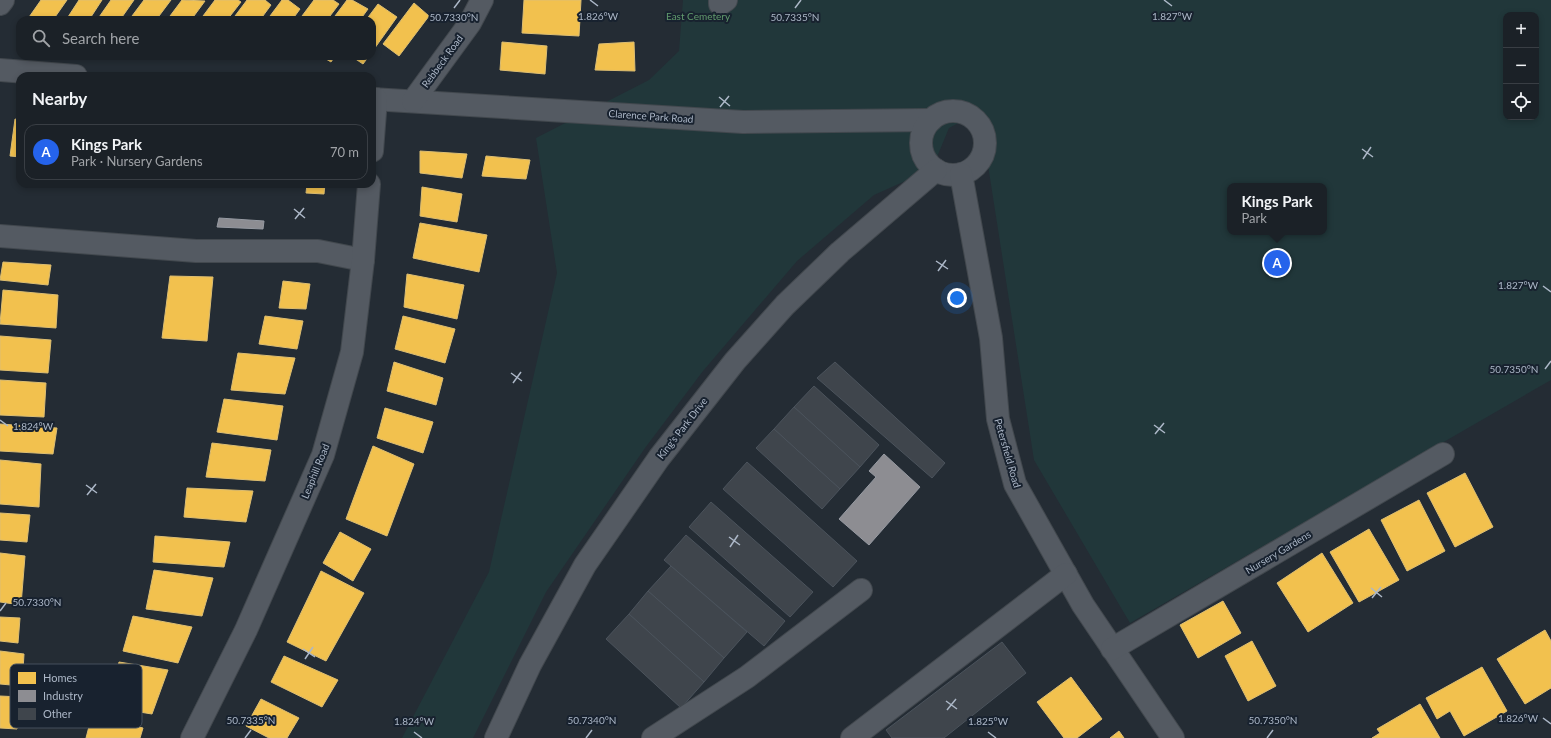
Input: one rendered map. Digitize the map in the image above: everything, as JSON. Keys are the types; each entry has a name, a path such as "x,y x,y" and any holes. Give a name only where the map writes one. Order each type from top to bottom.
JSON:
{"street":[{"path":"0,4 3,0"},
{"name":"Rebbeck Road","path":"413,101 470,23 482,0"},
{"path":"720,0 720,4 726,0"},
{"path":"0,70 25,72"},
{"name":"Clarence Park Road","path":"376,99 749,122 931,120"},
{"path":"951,111 962,112 972,117 979,125 984,135 985,146 982,157 976,166 961,174 950,175 936,170 928,163 923,153 922,142 924,131 931,120 940,114 951,111"},
{"name":"King's Park Drive","path":"496,738 530,665 584,565 659,458 735,361 785,305 840,252 936,170"},
{"name":"Petersfield Road","path":"961,174 991,338 998,419 1015,484 1083,605 1112,650 1173,738"},
{"name":"Leaphill Road","path":"192,738 246,630 323,455 352,352 363,260 369,188"},
{"path":"0,236 196,251 318,251 363,260"},
{"name":"Nursery Gardens","path":"1112,650 1443,454"},
{"path":"852,738 1066,574"},
{"path":"653,738 747,677 861,590"}],"green space":[{"name":"East Cemetery","path":"683,0 1551,0 1551,380 1130,623 1034,460 985,146 966,119 949,128 932,169 874,195 797,261 703,371 645,448 546,592 473,738 402,738 489,572 557,273 536,138 649,80 679,51"}],"building: Homes":[{"path":"41,0 67,0 56,16 30,16"},
{"path":"79,0 102,0 92,16 69,16"},
{"path":"111,0 134,0 123,16 100,16"},
{"path":"144,0 171,0 159,16 132,16"},
{"path":"182,0 205,1 194,16 170,16"},
{"path":"215,0 238,0 241,2 230,16 203,16"},
{"path":"247,0 265,0 271,5 263,16 235,16"},
{"path":"282,0 288,0 300,9 295,16 270,16"},
{"path":"314,0 333,0 339,4 330,16 302,16"},
{"path":"347,0 352,0 368,9 363,16 335,16"},
{"path":"524,0 581,0 579,36 522,33"},
{"path":"414,3 429,16 399,56 383,44"},
{"path":"378,4 397,17 376,46 376,16 369,16"},
{"path":"502,42 547,46 545,74 500,70"},
{"path":"634,42 635,71 595,70 599,44"},
{"path":"357,60 366,60 363,64"},
{"path":"15,119 16,157 10,156"},
{"path":"420,151 467,154 462,178 420,173"},
{"path":"486,156 530,160 526,179 482,176"},
{"path":"422,187 462,194 457,222 420,216"},
{"path":"307,188 325,188 324,194 306,193"},
{"path":"420,223 487,235 479,272 413,258"},
{"path":"3,262 51,265 48,285 0,280"},
{"path":"407,274 464,285 457,319 404,307"},
{"path":"170,276 213,277 207,341 162,338"},
{"path":"283,281 310,284 306,309 279,308"},
{"path":"3,290 58,295 56,328 0,324"},
{"path":"265,316 303,321 297,349 259,344"},
{"path":"403,316 455,329 445,363 395,349"},
{"path":"0,336 51,340 48,373 0,370"},
{"path":"238,353 295,358 285,394 231,390"},
{"path":"394,362 443,378 436,405 387,391"},
{"path":"0,380 46,383 44,417 0,415"},
{"path":"224,399 283,406 277,440 217,432"},
{"path":"385,408 433,422 423,453 377,438"},
{"path":"0,424 57,428 53,454 0,451"},
{"path":"212,443 271,450 265,481 206,477"},
{"path":"373,446 414,464 387,536 346,519"},
{"path":"0,460 41,464 39,507 0,504"},
{"path":"1465,473 1493,527 1455,547 1427,493"},
{"path":"187,488 253,491 246,522 184,517"},
{"path":"1419,500 1445,551 1407,571 1381,520"},
{"path":"0,513 30,515 27,542 0,540"},
{"path":"1369,529 1399,580 1359,602 1330,552"},
{"path":"340,532 371,549 353,581 323,563"},
{"path":"155,536 230,542 224,567 153,562"},
{"path":"0,553 25,556 21,605 0,602"},
{"path":"1322,553 1353,603 1308,632 1277,583"},
{"path":"154,570 213,578 202,616 146,609"},
{"path":"321,571 364,593 326,661 287,642"},
{"path":"1223,601 1241,633 1198,658 1180,625"},
{"path":"133,616 192,627 178,663 123,651"},
{"path":"0,617 20,618 18,643 0,641"},
{"path":"1545,630 1551,641 1551,688 1525,704 1497,659"},
{"path":"1252,641 1276,686 1248,701 1225,656"},
{"path":"0,651 24,654 23,664 10,664 10,685 0,684"},
{"path":"284,656 338,680 322,707 271,682"},
{"path":"119,662 131,664 119,664"},
{"path":"142,666 168,670 152,714 142,712"},
{"path":"1482,667 1507,711 1464,736 1450,711 1437,719 1426,698"},
{"path":"1071,677 1102,719 1077,738 1064,738 1037,702"},
{"path":"0,696 10,696 10,728 17,729 0,728"},
{"path":"261,699 299,718 287,738 269,738 246,726"},
{"path":"1420,704 1440,738 1372,738 1380,733 1377,729"},
{"path":"89,728 143,728 140,738 86,738"},
{"path":"1119,731 1124,738 1110,738"}],"building: Industry":[{"path":"219,218 264,221 263,229 217,227"},
{"path":"884,454 920,487 869,545 839,519 876,477 869,471"}],"building: Other":[{"path":"835,362 945,463 932,478 817,378"},
{"path":"814,386 879,445 860,467 794,407"},
{"path":"794,407 860,467 840,489 774,429"},
{"path":"774,429 840,489 822,509 756,448"},
{"path":"747,462 857,561 833,587 723,489"},
{"path":"711,502 813,592 790,617 689,527"},
{"path":"686,535 785,621 764,646 664,560"},
{"path":"671,566 747,632 724,658 648,591"},
{"path":"648,591 724,658 704,682 629,614"},
{"path":"629,614 704,682 681,708 606,639"},
{"path":"1002,642 1026,673 944,738 892,738 886,730"}],"place":[{"name":"Kings Park","path":"1277,263"}]}
